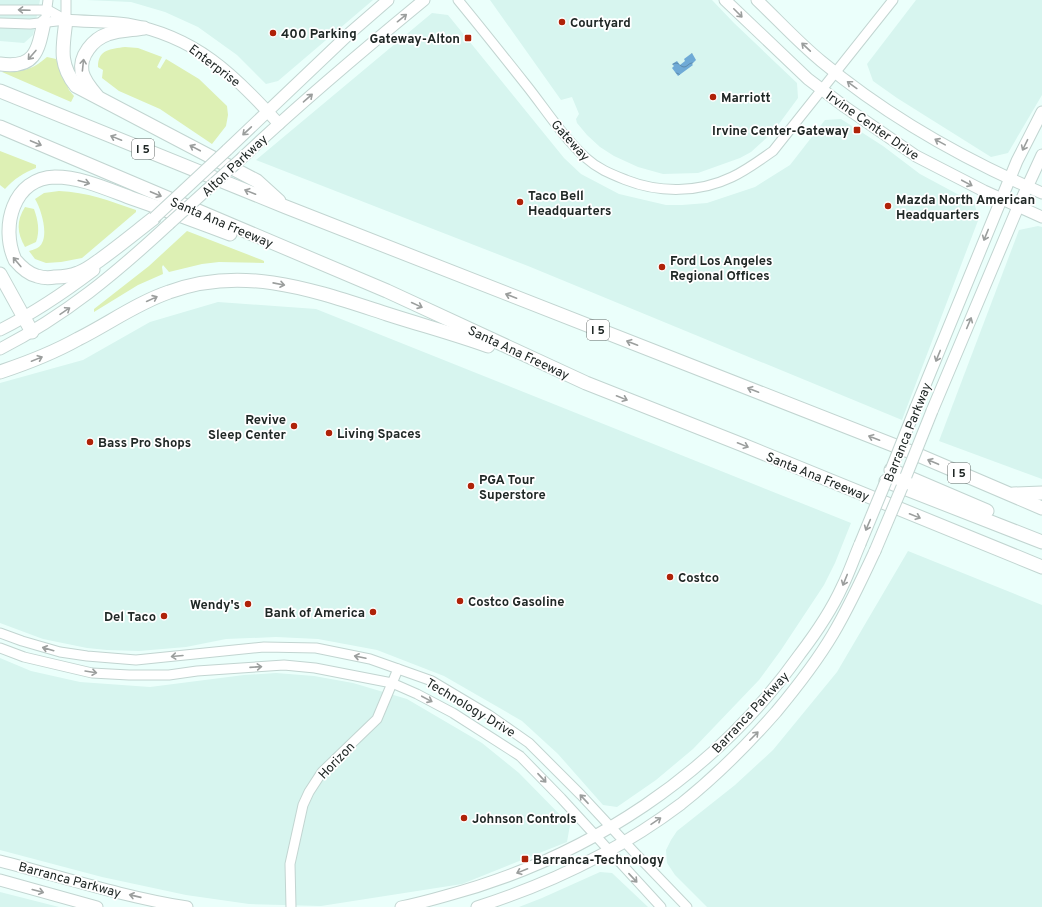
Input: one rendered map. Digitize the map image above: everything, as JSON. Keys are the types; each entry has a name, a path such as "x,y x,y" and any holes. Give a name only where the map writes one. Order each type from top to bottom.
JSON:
{"highway":[{"path":"0,64 10,66 21,64 34,55 37,51 46,16"},
{"path":"66,20 62,50 64,64 69,77 76,86 257,181 286,207"},
{"path":"99,99 88,86 82,73 83,60 89,47 106,35 144,28"},
{"name":"I 5","path":"0,91 286,207 911,452 1042,508"},
{"name":"Santa Ana Freeway","path":"0,128 390,292 586,383 743,445 1042,567"},
{"path":"154,218 84,271 63,277 46,278 37,276 25,270 12,256 4,231 9,206 15,197 26,186 45,178 56,177 72,179 96,185 390,292"},
{"path":"0,274 32,332"},
{"path":"0,372 37,360 56,351 132,309 168,292 202,283 227,280 245,280 269,282 314,291 478,343 586,383"},
{"path":"889,475 1033,534 1042,542"},
{"path":"1007,494 1042,493"}],"main road":[{"name":"Alton Parkway","path":"0,330 24,318 73,286 115,252 154,218 268,112 350,33 388,0"},
{"name":"Alton Parkway","path":"0,349 32,332 72,306 106,281 279,124 380,36 424,0"},
{"name":"Irvine Center Drive","path":"725,0 822,90 916,156 1001,199 1042,217"},
{"name":"Irvine Center Drive","path":"757,0 820,60 896,116 1010,179 1042,193"},
{"name":"Enterprise","path":"66,20 119,23 144,28 173,37 200,52 239,83 279,124"},
{"name":"Barranca Parkway","path":"401,907 498,880 558,855 611,827 647,805 684,778 717,749 748,718 780,682 818,630 842,587 1017,161 1042,112"},
{"name":"Barranca Parkway","path":"477,907 534,887 563,874 624,842 680,804 707,782 765,724 794,690 832,635 855,594 875,551 1018,207 1042,155"},
{"name":"Barranca Parkway","path":"0,861 105,889 167,904 187,907"},
{"name":"Barranca Parkway","path":"0,880 97,907"}],"street":[{"path":"46,16 48,0"},
{"path":"0,10 66,20 66,0"},
{"name":"Gateway","path":"458,0 560,130 586,158 607,173 646,186 670,189 701,187 732,177 749,168 773,151 893,0"},
{"path":"0,23 30,24 46,16"},
{"name":"Technology Drive","path":"0,632 22,641 60,652 136,660 264,647 316,648 370,659 432,681 489,715 529,743 581,795 687,907"},
{"name":"Technology Drive","path":"0,648 24,657 92,673 168,675 197,670 284,665 315,668 392,683 453,713 514,751 540,776 660,907"},
{"name":"Horizon","path":"291,907 290,864 304,805 309,792 322,772 374,723 398,668"}],"shaded area":[{"path":"0,0 40,0 33,35 24,43 0,41"},
{"path":"86,0 373,0 278,81 266,84 237,55 198,27 165,12 131,2"},
{"path":"490,0 712,0 797,83 798,98 773,132 751,152 740,158 698,173 663,174 638,167 614,156 600,147 587,135 577,123 576,119 579,114 572,97 561,100"},
{"path":"916,0 1042,0 1042,95 1008,153 991,157 897,98 873,81 867,64"},
{"path":"432,13 448,15 564,158 581,174 619,194 666,205 682,205 707,203 755,187 790,165 825,120 841,119 883,146 920,174 974,203 979,218 902,420 528,266 256,160"},
{"path":"1038,226 1042,227 1042,479 939,441 1019,230"},
{"path":"218,302 316,309 851,523 835,563 824,585 781,650 759,680 693,749 656,780 617,807 603,805 558,754 522,721 444,676 377,650 318,639 276,637 226,639 186,647 139,651 107,650 87,648 43,639 0,623 0,383 83,360 150,322"},
{"path":"908,551 1042,605 1042,907 707,907 675,875 667,863 666,850 671,840 677,831 735,785 773,750 837,672"},
{"path":"0,658 31,671 80,682 150,687 244,675 276,673 314,676 353,683 407,699 482,743 519,773 570,825 567,842 462,884 321,906 249,904 186,895 102,877 0,850"},
{"path":"600,872 612,873 648,907 519,907 542,898"},
{"path":"0,892 59,907 0,907"}],"green space":[{"path":"125,47 138,48 162,57 157,67 160,69 166,59 199,79 227,106 228,115 226,126 212,144 160,109 119,91 102,78 103,70 98,67 100,57 103,53 110,49"},
{"path":"47,57 56,59 69,90 74,96 71,102 2,72 27,69 37,65"},
{"path":"0,151 36,165 36,168 19,177 5,189 0,185"},
{"path":"59,191 79,193 98,198 136,210 136,212 82,258 46,263 35,259 29,251 40,246 44,238 43,221 35,199 44,193"},
{"path":"25,207 34,209 38,230 36,242 25,247 20,237 19,222"},
{"path":"187,231 262,260 264,263 219,262 202,264 169,272 163,265 163,274 138,285 94,312 94,309 149,266"}],"water":[{"path":"692,53 696,60 692,64 693,65 678,76 672,68 674,66 672,64 677,61 680,65 685,61 684,59"}],"place":[{"name":"Courtyard","path":"562,22"},
{"name":"400 Parking","path":"273,33"},
{"name":"Gateway-Alton","path":"468,38"},
{"name":"Marriott","path":"713,97"},
{"name":"Irvine Center-Gateway","path":"857,130"},
{"name":"Taco Bell Headquarters","path":"520,202"},
{"name":"Mazda North American Headquarters","path":"888,206"},
{"name":"Ford Los Angeles Regional Offices","path":"662,267"},
{"name":"Revive Sleep Center","path":"294,426"},
{"name":"Living Spaces","path":"329,433"},
{"name":"Bass Pro Shops","path":"90,442"},
{"name":"PGA Tour Superstore","path":"471,486"},
{"name":"Costco","path":"670,577"},
{"name":"Costco Gasoline","path":"460,601"},
{"name":"Wendy's","path":"248,604"},
{"name":"Bank of America","path":"373,612"},
{"name":"Del Taco","path":"164,616"},
{"name":"Johnson Controls","path":"464,818"},
{"name":"Barranca-Technology","path":"525,859"}]}
